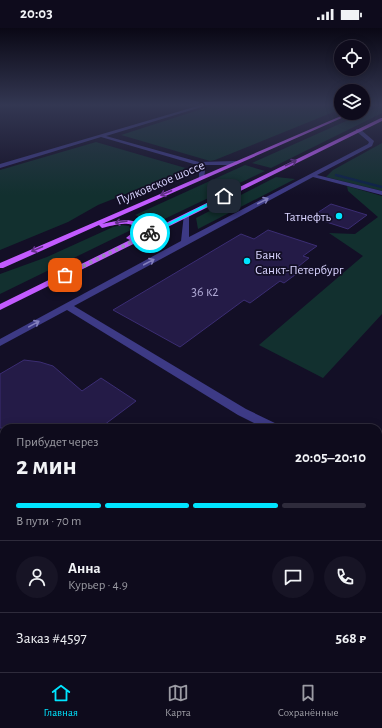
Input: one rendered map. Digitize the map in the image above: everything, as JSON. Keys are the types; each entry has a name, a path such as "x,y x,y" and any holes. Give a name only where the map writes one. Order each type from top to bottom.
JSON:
{"main road":[{"name":"Пулковское шоссе","path":"0,266 300,135"},
{"path":"0,307 348,135"},
{"path":"73,234 121,222 132,222 140,226 139,232 118,249"}],"street":[{"path":"0,166 104,135"},
{"path":"0,343 185,242 370,145 372,142 365,135"},
{"path":"101,136 199,164 236,163"},
{"path":"199,164 202,171 202,178"},
{"path":"312,175 382,193"},
{"path":"185,242 186,215"},
{"path":"67,306 242,412 267,424"}],"green space":[{"path":"121,135 277,135 210,161"},
{"path":"315,135 337,135 271,168 252,163"},
{"path":"96,142 189,169 98,205 68,222 0,250 0,170"},
{"path":"382,143 382,191 326,177 333,170"},
{"path":"245,165 265,171 156,223 135,215"},
{"path":"276,177 295,179 198,229 196,218"},
{"path":"347,186 382,196 382,314 323,378 259,345 363,256 329,233 355,234 378,217 348,191"},
{"path":"122,225 129,226 131,230 0,294 0,274 47,257 113,227"}],"building":[{"name":"Татнефть","path":"331,204 367,215 348,229 311,217"},
{"path":"268,230 317,246 303,256 309,258 294,270 299,272 284,283 280,281 250,303 244,300 180,347 113,310 241,234 254,239"},
{"path":"24,360 40,362 53,366 82,391 101,378 136,401 105,424 0,424 0,374"}],"waterway":[{"path":"336,175 382,187"}],"way so far":[{"path":"65,275 150,233"}],"place":[{"name":"Татнефть","path":"339,216"},
{"name":"Банк Санкт-Петербург","path":"247,261"}],"route":[{"path":"150,233 224,196"}]}
